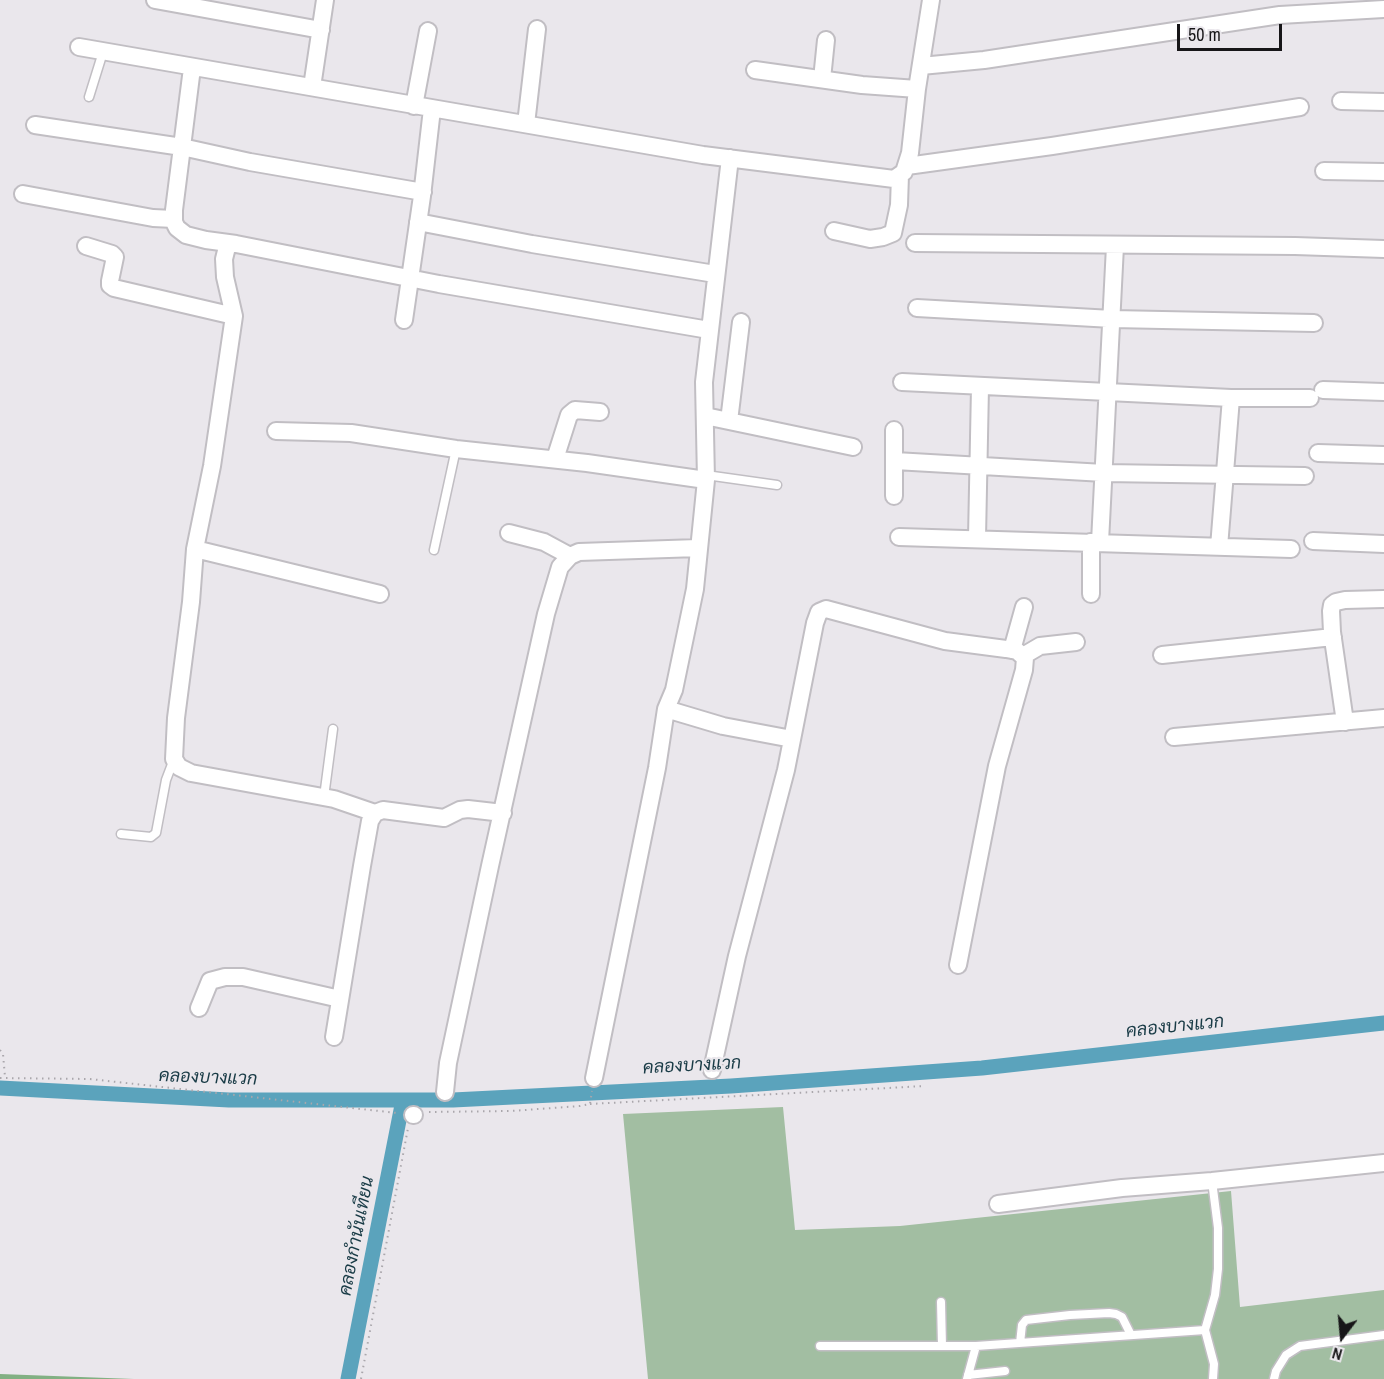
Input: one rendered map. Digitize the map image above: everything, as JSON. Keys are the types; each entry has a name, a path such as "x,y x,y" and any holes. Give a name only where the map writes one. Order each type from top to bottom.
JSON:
{"street":[{"path":"155,0 321,30"},
{"path":"312,87 325,0"},
{"path":"834,231 870,239 893,233 903,171 910,153 917,88 931,0"},
{"path":"921,66 984,60 1281,8 1384,9"},
{"path":"526,124 537,29"},
{"path":"414,106 428,31"},
{"path":"822,79 826,40"},
{"path":"79,47 432,110 730,158 894,179 903,171 1300,108"},
{"path":"192,68 174,210 177,228 186,235 409,278 709,330"},
{"path":"755,70 862,85 917,88"},
{"path":"1341,101 1384,102"},
{"path":"404,321 423,192 432,110"},
{"path":"35,124 182,147 250,162 423,192"},
{"path":"594,1078 655,779 666,709 674,690 695,589 706,477 704,382 730,158"},
{"path":"1324,171 1384,172"},
{"path":"23,194 153,219 174,219"},
{"path":"418,222 532,244 715,274"},
{"path":"228,243 225,277 234,316 213,466 195,549 191,602 176,718 174,759 179,767 191,773 324,797 375,813"},
{"path":"915,243 1295,246 1384,249"},
{"path":"86,246 115,257 110,281 110,285 114,288 234,316"},
{"path":"1091,594 1104,473 1115,246"},
{"path":"917,309 1112,319 1314,323"},
{"path":"729,421 741,322"},
{"path":"903,382 1231,398 1384,392"},
{"path":"977,538 980,387"},
{"path":"1219,547 1231,398"},
{"path":"555,459 569,415 575,410 600,412"},
{"path":"705,416 853,447"},
{"path":"894,430 894,496"},
{"path":"276,431 351,433 456,449 706,477"},
{"path":"1318,453 1384,455"},
{"path":"895,461 1104,473 1305,476"},
{"path":"509,533 544,542 570,556"},
{"path":"899,537 1291,549"},
{"path":"1313,541 1384,544"},
{"path":"443,1100 448,1063 546,614 560,567 570,556 579,552 698,548"},
{"path":"195,549 380,594"},
{"path":"1345,722 1333,637 1332,605 1336,602 1384,599"},
{"path":"1017,653 1024,607"},
{"path":"712,1070 738,956 778,801 815,623 819,612 826,609 945,641 1017,653 1025,658 1024,670 998,766 958,965"},
{"path":"1162,655 1333,637"},
{"path":"1017,653 1040,646 1076,642"},
{"path":"666,709 723,726 792,739"},
{"path":"1174,737 1384,718"},
{"path":"334,1037 370,821 375,813 383,810 444,818 460,810 468,809 503,813"},
{"path":"199,1008 210,981 225,977 243,977 340,999"},
{"path":"998,1204 1122,1188 1384,1163"}],"lane":[{"path":"89,97 103,52"},
{"path":"434,550 456,449"},
{"path":"706,477 777,485"},
{"path":"324,797 333,729"},
{"path":"121,834 151,837 156,833 166,780 174,759"},
{"path":"1212,1181 1218,1228 1218,1269 1215,1295 1205,1330 1214,1364 1213,1379"},
{"path":"941,1302 942,1346"},
{"path":"1020,1343 1022,1325 1026,1320 1070,1315 1116,1314 1122,1317 1131,1335"},
{"path":"820,1347 975,1346 1205,1330"},
{"path":"1274,1379 1286,1355 1300,1346 1384,1335"},
{"path":"975,1346 968,1377 1005,1371"}],"path":[{"path":"0,1050 3,1054 5,1077"},
{"path":"0,1078 90,1079 413,1115 425,1112 441,1114 511,1111 590,1104 925,1086"},
{"path":"590,1104 591,1098"},
{"path":"441,1114 443,1100"},
{"path":"361,1379 391,1229 407,1132 413,1115"}],"green space":[{"path":"783,1107 795,1230 900,1226 1231,1191 1240,1307 1384,1290 1384,1379 648,1379 623,1114"},
{"path":"0,1374 134,1379 0,1379"}],"waterway":[{"name":"คลองบางแวก","path":"0,1088 229,1100 453,1100 731,1086 982,1068 1384,1023"},
{"name":"คลองกำนันเทียน","path":"348,1379 403,1100"}]}
